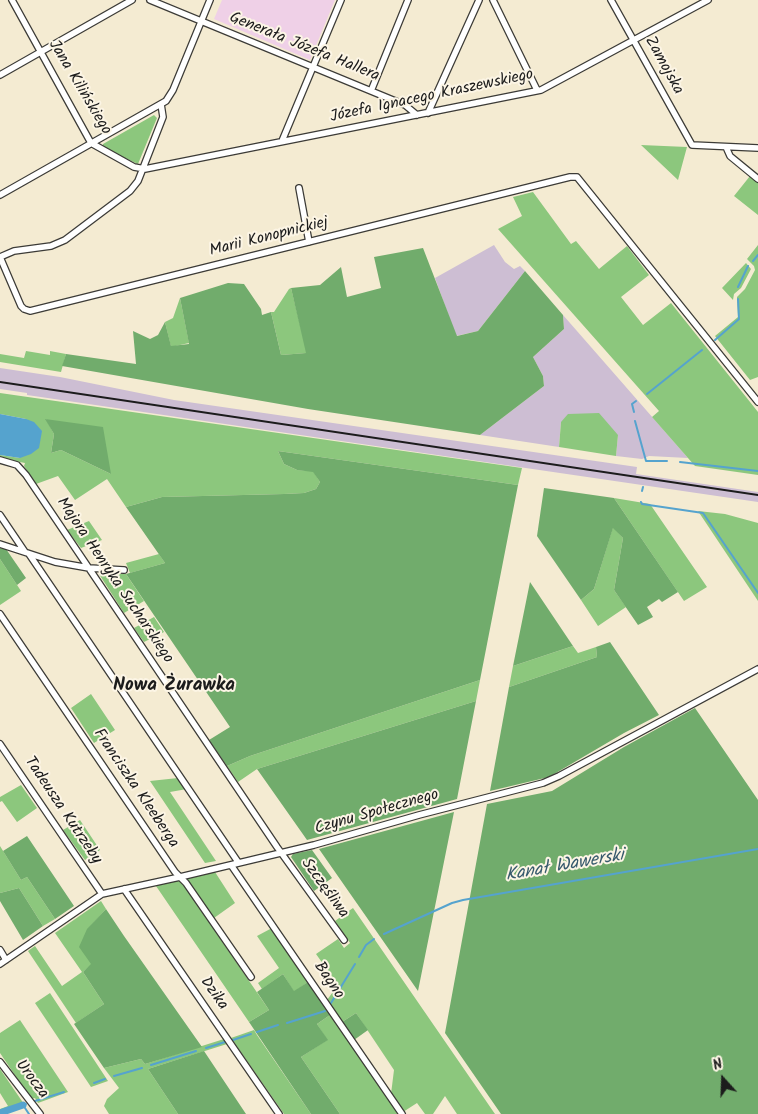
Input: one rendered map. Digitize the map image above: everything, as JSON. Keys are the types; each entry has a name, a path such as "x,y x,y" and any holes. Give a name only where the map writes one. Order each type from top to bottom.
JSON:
{"street":[{"name":"Jana Kilińskiego","path":"12,0 92,144 134,167 143,169"},
{"path":"0,75 132,0"},
{"name":"Generała Józefa Hallera","path":"150,0 405,105 417,115"},
{"path":"0,195 162,104 172,92 210,0"},
{"path":"282,141 341,0"},
{"path":"371,91 408,0"},
{"path":"428,113 479,0"},
{"path":"493,0 537,90"},
{"name":"Zamojska","path":"611,0 692,145 726,147"},
{"name":"Józefa Ignacego Kraszewskiego","path":"143,169 537,90 553,84 708,0"},
{"path":"0,257 14,251 51,246 71,237 130,192 138,181 163,117 162,104"},
{"path":"289,127 297,138"},
{"path":"758,148 726,147 730,156 758,179"},
{"name":"Marii Konopnickiej","path":"0,257 20,304 24,309 30,311 570,177 577,177 758,402"},
{"path":"299,188 310,242"},
{"name":"Majora Henryka Sucharskiego","path":"0,460 10,462 21,468 281,853"},
{"path":"0,514 238,862"},
{"path":"0,544 55,562 89,568 124,570"},
{"name":"Franciszka Kleeberga","path":"0,614 164,856 250,978"},
{"name":"Czynu Społecznego","path":"0,964 102,894 180,878 238,862 281,853 543,783 758,669"},
{"name":"Tadeusza Kutrzeby","path":"0,744 102,894"},
{"name":"Szczęśliwa","path":"281,853 344,940"},
{"name":"Bagno","path":"231,865 402,1114"},
{"name":"Dzika","path":"124,889 279,1114"},
{"path":"0,950 6,960"},
{"name":"Urocza","path":"0,1062 40,1114"}],"shaded area":[{"path":"222,0 335,0 310,60 214,19"},
{"path":"494,245 505,262 514,269 520,266 525,271 478,331 456,336 435,278"},
{"path":"563,315 688,458 649,456 642,459 616,456 618,435 561,422 559,447 480,435 544,386 543,376 533,357 564,329"},
{"path":"0,368 60,377 174,400 637,467 636,474 758,492 758,502 27,395 27,393 0,389"}],"green space":[{"path":"154,115 157,118 138,164 103,148 103,144"},
{"path":"641,145 687,147 678,180"},
{"path":"750,176 758,183 758,215 734,196"},
{"path":"533,192 571,244 576,241 599,269 627,246 649,275 621,297 643,325 671,303 758,412 758,475 695,466 652,417 659,411 498,229 522,216 513,197"},
{"path":"758,245 758,377 750,380 715,336 738,317 737,297 745,289 755,270 754,266 747,259"},
{"path":"423,248 457,336 478,331 525,271 563,315 564,329 533,357 543,376 544,386 480,435 308,409 62,366 66,354 136,364 133,331 150,339 158,335 165,322 171,346 189,344 180,298 228,283 244,284 261,309 262,315 271,312 281,355 306,353 291,288 320,285 341,267 347,297 381,288 374,257"},
{"path":"746,263 751,269 741,288 734,294 733,300 722,288"},
{"path":"291,288 307,353 281,355 271,312 274,312"},
{"path":"180,298 189,343 171,347 165,322 173,318"},
{"path":"26,351 50,355 50,351 66,354 61,372 0,362 0,354 24,358"},
{"path":"0,393 522,468 518,485 278,451 284,464 297,470 313,471 320,482 316,489 304,493 162,497 126,507 107,479 75,500 58,476 36,484 24,466 25,463 0,458 0,455 20,458 26,419 0,414","holes":["46,419 111,474 61,450 51,453 54,434"]},
{"path":"599,413 618,435 616,456 559,447 561,422 568,414"},
{"path":"45,419 103,427 111,474 61,450 51,453 54,434"},
{"path":"278,451 518,485 480,680 250,756 227,766 209,740 230,727 126,574 165,563 126,507 162,497 304,493 316,489 320,482 313,472 297,470 284,464"},
{"path":"544,488 614,498 678,592 662,602 659,599 647,607 653,617 638,625 614,590 623,538 613,528 594,589 581,600 537,536"},
{"path":"614,498 650,504 707,587 684,601"},
{"path":"698,511 725,514 758,523 758,601"},
{"path":"89,521 102,540 81,548 67,530"},
{"path":"613,527 623,538 614,590 626,607 598,626 581,600 594,589"},
{"path":"0,548 6,549 26,578 17,585 0,559"},
{"path":"159,554 165,563 130,573 126,563"},
{"path":"0,559 21,591 0,605"},
{"path":"99,574 126,574 144,601 124,613"},
{"path":"530,582 573,646 513,666"},
{"path":"154,617 164,632 144,642 134,628"},
{"path":"610,642 659,715 624,733 549,777 490,791 509,687 597,657 596,647"},
{"path":"573,646 578,653 596,647 597,657 509,687 513,666"},
{"path":"480,680 476,701 257,769 238,782 227,766 250,756"},
{"path":"91,694 115,730 94,743 71,708"},
{"path":"476,701 457,799 307,840 257,769"},
{"path":"695,708 758,800 758,1114 501,1114 445,1033 487,804 552,791 624,747"},
{"path":"178,778 187,789 170,792 216,861 205,863 150,781"},
{"path":"21,785 37,808 17,822 2,801 0,802 0,797"},
{"path":"454,812 418,991 319,849"},
{"path":"80,820 100,850 85,860 63,830"},
{"path":"27,836 74,906 55,919 27,877 21,880 3,851"},
{"path":"0,846 21,880 27,877 55,919 43,926 19,888 0,893"},
{"path":"312,850 332,878 314,891 291,857 293,854"},
{"path":"215,872 235,903 214,918 187,879"},
{"path":"180,880 269,1010 249,1022 156,886"},
{"path":"19,888 43,926 23,940 0,901 0,893"},
{"path":"101,901 106,909 87,930 92,964 83,972 104,1004 76,1023 28,951 35,946 62,986 82,972 55,933"},
{"path":"353,908 495,1114 457,1114 445,1096 433,1114 425,1114 417,1103 403,1112 391,1094 394,1070 356,1013 342,1022 327,1000 338,985 316,954 338,939 344,948 350,943 335,921"},
{"path":"106,909 202,1047 145,1064 141,1059 104,1068 74,1024 104,1004 83,972 91,964 79,947 87,929"},
{"path":"272,928 308,982 294,992 283,974 262,989 258,983 279,968 257,936"},
{"path":"283,974 294,991 308,982 330,1015 317,1024 328,1040 301,1057 340,1114 311,1114 249,1022 269,1010 257,992"},
{"path":"50,993 108,1081 91,1087 35,1003"},
{"path":"356,1013 368,1030 354,1040 342,1022"},
{"path":"330,1015 398,1114 340,1114 301,1057 327,1040 317,1024"},
{"path":"20,1020 68,1092 38,1103 35,1098 31,1099 0,1053 0,1033"},
{"path":"254,1030 311,1114 284,1114 231,1038"},
{"path":"224,1039 227,1044 148,1069 178,1114 109,1114 104,1106 107,1099 119,1088 104,1068 141,1059 145,1064"},
{"path":"204,1051 246,1114 178,1114 148,1069"},
{"path":"0,1069 26,1107 0,1114 0,1109 8,1106 0,1093"}],"water":[{"path":"0,414 34,422 42,431 39,448 31,454 20,458 0,455"}],"waterway":[{"path":"753,261 758,255"},
{"path":"738,287 748,266"},
{"path":"715,340 739,319 738,299"},
{"path":"647,394 702,350"},
{"path":"634,412 632,404 636,401"},
{"path":"635,421 646,461 667,461"},
{"path":"680,462 758,471"},
{"path":"642,491 643,487"},
{"path":"641,502 642,504 703,513 758,593"},
{"name":"Kanał Wawerski","path":"384,934 452,903 463,900 758,849"},
{"name":"Kanał Wawerski","path":"359,957 366,945 374,939"},
{"name":"Kanał Wawerski","path":"331,1003 355,964"},
{"name":"Kanał Wawerski","path":"287,1023 325,1011"},
{"name":"Kanał Wawerski","path":"257,1032 278,1025"},
{"name":"Kanał Wawerski","path":"233,1040 251,1034"},
{"name":"Kanał Wawerski","path":"206,1048 225,1042"},
{"name":"Kanał Wawerski","path":"151,1065 196,1051"},
{"name":"Kanał Wawerski","path":"114,1076 142,1068"},
{"name":"Kanał Wawerski","path":"94,1083 105,1079"},
{"name":"Kanał Wawerski","path":"35,1101 64,1092"},
{"name":"Kanał Wawerski","path":"26,1104 23,1105 29,1114"},
{"name":"Kanał Wawerski","path":"0,1113 23,1105"}],"railway":[{"path":"0,382 758,495"}],"district":[{"name":"Nowa Żurawka","path":"174,687"}]}
